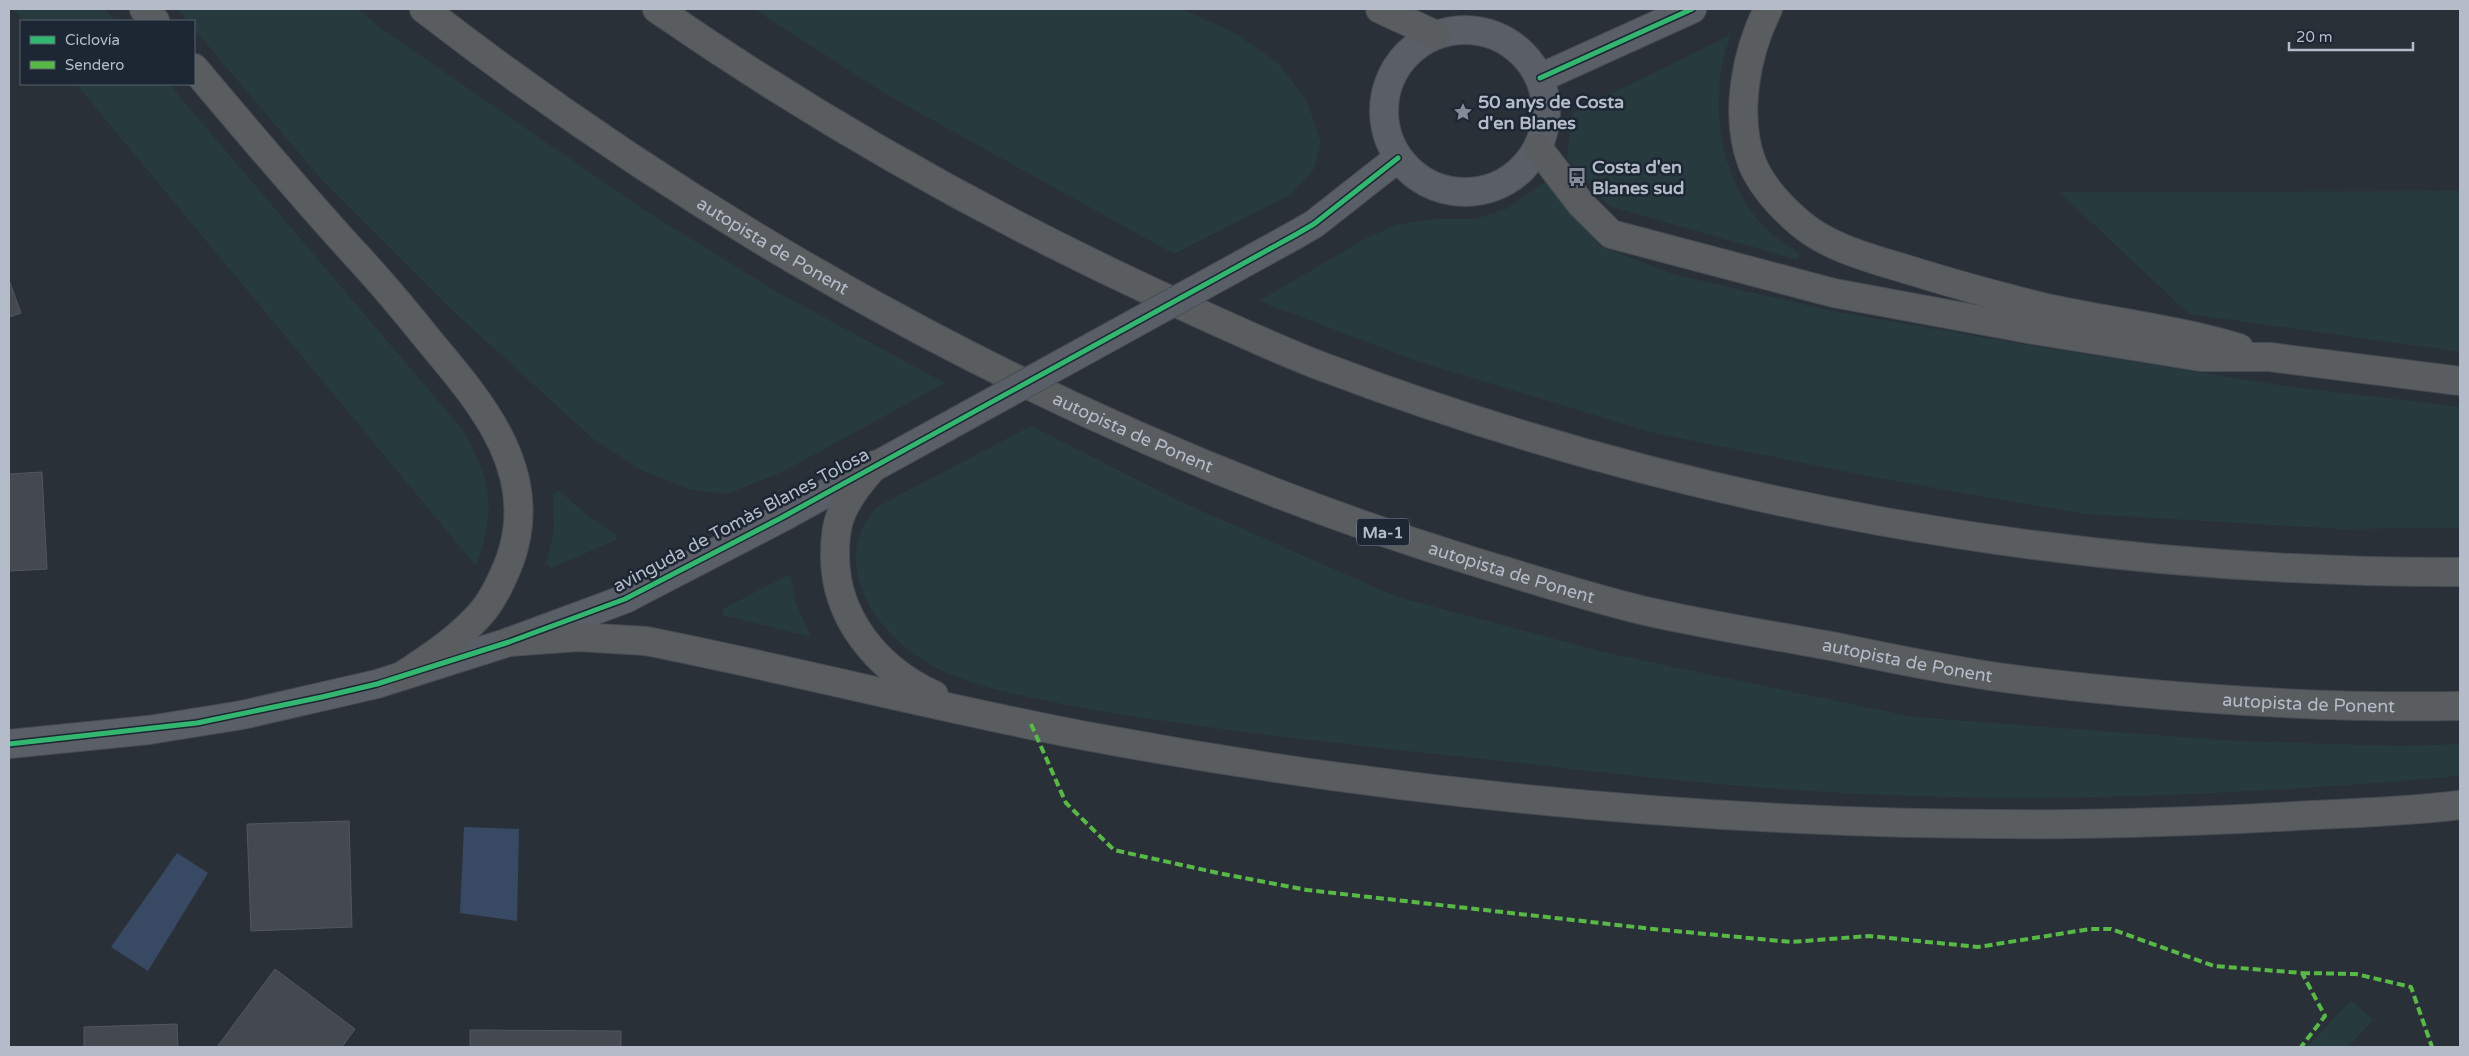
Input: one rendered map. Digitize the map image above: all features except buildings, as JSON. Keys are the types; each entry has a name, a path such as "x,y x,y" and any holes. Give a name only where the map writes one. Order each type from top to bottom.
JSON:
{"highway":[{"path":"144,9 154,20"},
{"name":"autopista de Ponent","path":"424,9 533,88 719,213 811,268 927,333 1096,418 1213,469 1319,510 1426,547 1536,581 1642,610 1970,673 2196,698 2308,705 2460,706"},
{"path":"657,9 789,96 891,158 992,214 1102,269 1315,363 1429,405 1542,441 1668,476 1785,504 1945,533 2121,556 2221,565 2460,572"},
{"path":"1380,9 1436,35"},
{"path":"1768,9 1757,36 1747,75 1743,108 1745,137 1752,163 1771,194 1802,225 1832,243 1863,255 1951,282 2047,307 2204,337 2270,357"},
{"path":"195,69 288,180 380,281 470,389 502,439 512,464 517,492 517,533 512,552 496,592 484,610 464,631 440,652 402,676"},
{"path":"1538,148 1581,204 1612,234 1834,293 2034,330 2201,356 2270,357 2460,381"},
{"path":"875,465 855,488 842,513 837,529 835,566 839,595 852,624 876,656 919,688 970,710"},
{"path":"509,642 578,637 646,641 1084,735 1241,762 1417,787 1564,804 1770,819 1908,823 2179,823 2460,805"}],"street":[{"path":"1540,78 1692,9"},
{"path":"1459,30 1484,32 1507,41 1526,57 1540,78 1546,101 1546,125 1538,148 1521,171 1498,186 1471,193 1443,190 1418,178 1398,158 1387,136 1384,112 1387,87 1398,65 1414,47 1436,35 1459,30"},
{"name":"avinguda de Tomàs Blanes Tolosa","path":"9,744 149,730 233,716 322,697 402,676 509,642 625,599 765,527 1295,235 1314,224 1398,158"}],"green space":[{"path":"13,9 105,9 115,20 23,20"},
{"path":"177,9 358,9 382,29 643,209 777,292 945,383 784,471 727,494 692,490 641,470 592,438 452,310 321,179 195,30 195,20 187,20"},
{"path":"754,9 1179,9 1235,33 1279,64 1307,101 1321,143 1314,169 1290,195 1174,254 884,93"},
{"path":"1730,35 1721,74 1719,100 1722,142 1728,162 1744,201 1774,236 1799,253 1798,260 1609,206 1567,159 1572,113"},
{"path":"77,85 170,85 462,429 480,464 488,496 487,528 476,566"},
{"path":"1548,180 1600,246 1676,275 1842,313 2034,346 2286,386 2460,407 2460,528 2341,529 2085,514 1877,478 1650,432 1417,361 1259,301 1366,238 1399,224 1436,219 1475,219 1506,209"},
{"path":"2460,191 2460,352 2189,314 2059,192"},
{"path":"1031,426 1184,503 1397,597 1612,654 1914,717 2236,741 2401,746 2460,744 2460,776 2323,787 2118,797 1980,798 1863,794 1672,780 1243,732 1107,712 1002,691 973,683 945,672 919,657 894,637 875,614 861,587 856,565 857,544 864,525 877,507"},
{"path":"559,490 588,516 616,535 616,540 551,568 546,564 554,530 553,494"},
{"path":"790,574 796,603 811,637 723,615 722,609"},
{"path":"2351,1000 2373,1020 2348,1047 2307,1047"}],"water":[{"path":"464,827 519,829 517,921 460,913"},
{"path":"177,853 208,873 148,971 111,947"}],"marked path":[{"path":"1031,724 1066,803 1114,850 1307,890 1653,929 1791,942 1869,936 1978,947 2090,929 2111,929 2214,966 2302,973 2325,1016 2301,1047"},
{"path":"2302,973 2356,974 2411,987 2432,1047"}],"cycle path":[{"path":"1540,78 1692,9"},
{"path":"9,744 197,723 322,697 377,684 509,642 625,599 781,518 1295,235 1314,224 1398,158"}],"place":[{"name":"50 anys de Costa d'en Blanes","path":"1463,112"},
{"name":"Costa d'en Blanes sud","path":"1577,177"}]}
